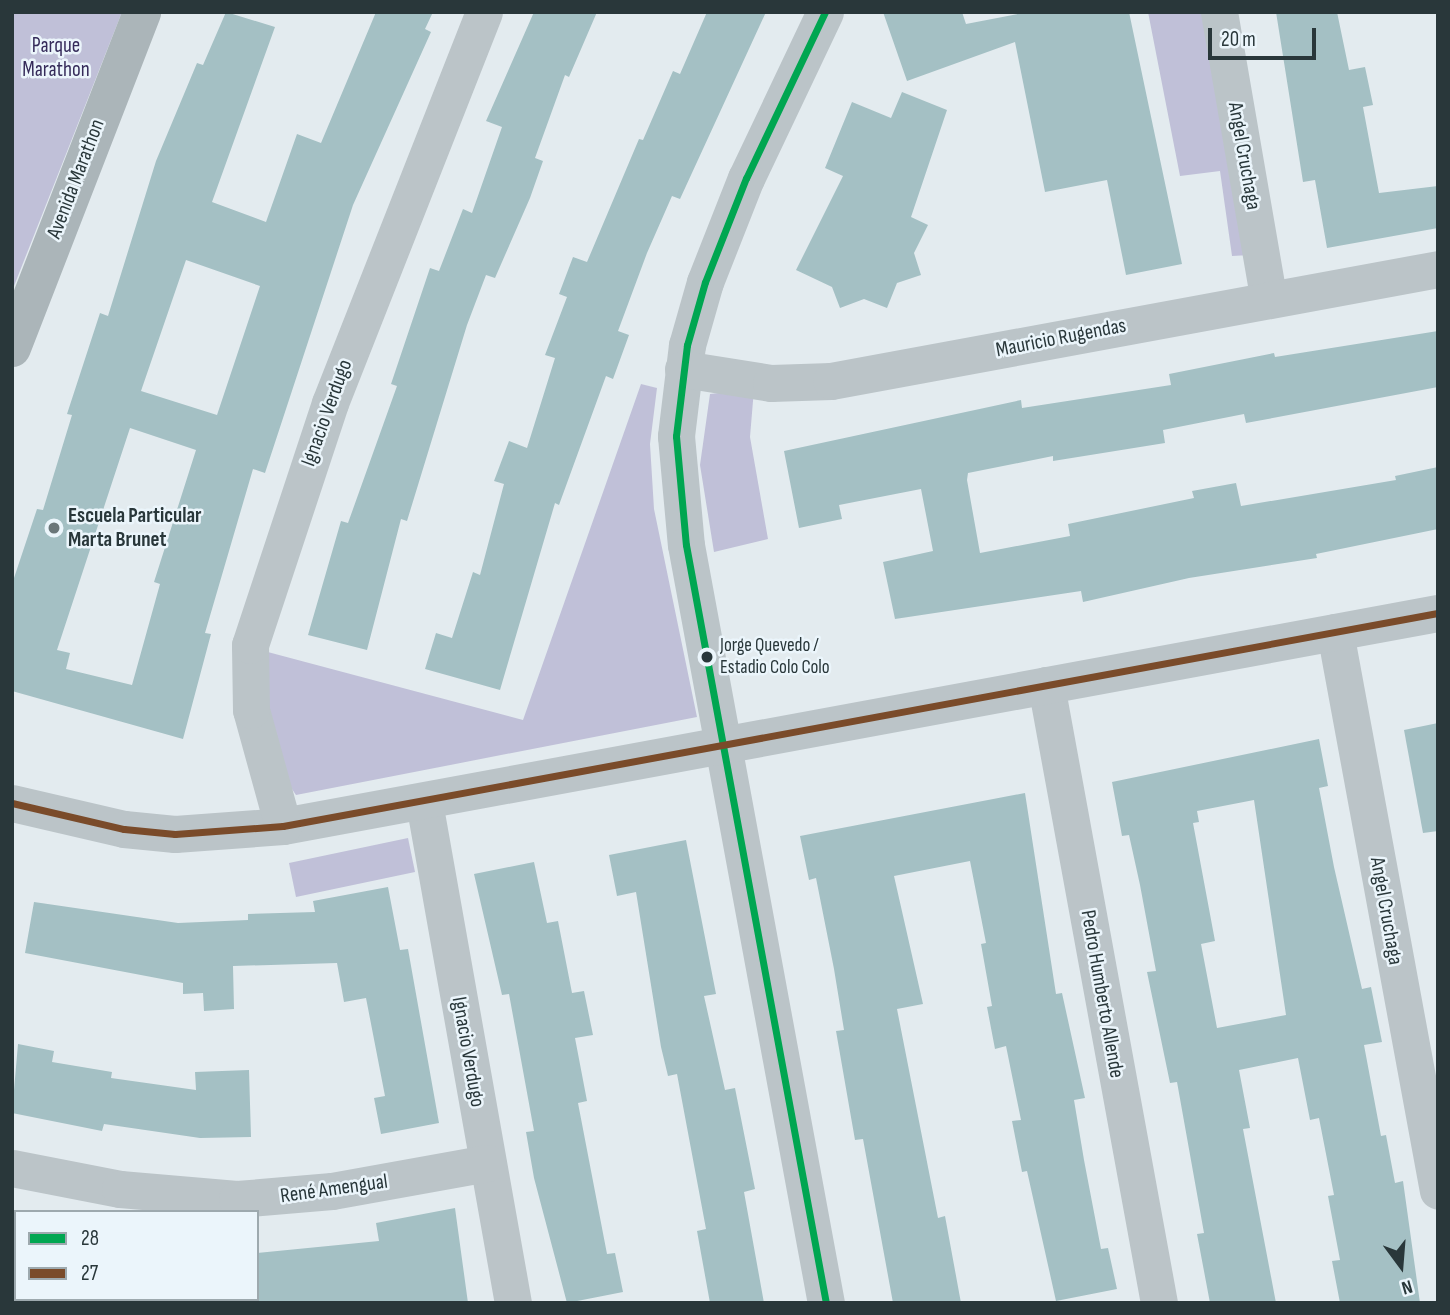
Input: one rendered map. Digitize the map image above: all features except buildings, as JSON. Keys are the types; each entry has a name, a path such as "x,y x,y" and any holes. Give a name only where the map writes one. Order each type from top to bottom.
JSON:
{"main road":[{"name":"Avenida Marathon","path":"12,348 142,12"}],"street":[{"name":"Ignacio Verdugo","path":"283,826 251,710 250,645 330,403 484,12"},
{"path":"825,12 746,178 695,313 683,369 676,436 680,509 827,1303"},
{"name":"Angel Cruchaga","path":"1219,12 1269,300"},
{"name":"Mauricio Rugendas","path":"683,369 771,383 831,381 1438,269"},
{"path":"12,803 150,831 229,832 283,826 1438,613"},
{"name":"Angel Cruchaga","path":"1335,632 1438,1191"},
{"name":"Pedro Humberto Allende","path":"1046,685 1159,1303"},
{"name":"Ignacio Verdugo","path":"424,802 513,1303"},
{"name":"René Amengual","path":"12,1168 120,1189 237,1199 332,1191 488,1163"}],"green space":[{"name":"Parque Marathon","path":"12,12 122,12 12,291"},
{"path":"1148,12 1207,12 1250,255 1232,256 1220,171 1180,176"},
{"path":"641,384 657,388 650,444 654,509 697,717 296,795 273,761 264,651 523,720"},
{"path":"754,389 750,437 768,539 714,552 700,465 710,394"},
{"path":"408,838 415,872 296,897 289,863"}],"transit line":[{"name":"28","path":"825,12 746,178 705,282 687,345 676,436 686,545 826,1303"},
{"name":"27","path":"12,803 124,829 175,834 283,826 1438,613"}],"place":[{"name":"Escuela Particular Marta Brunet","path":"54,528"},
{"name":"Jorge Quevedo / Estadio Colo Colo","path":"707,657"}]}
